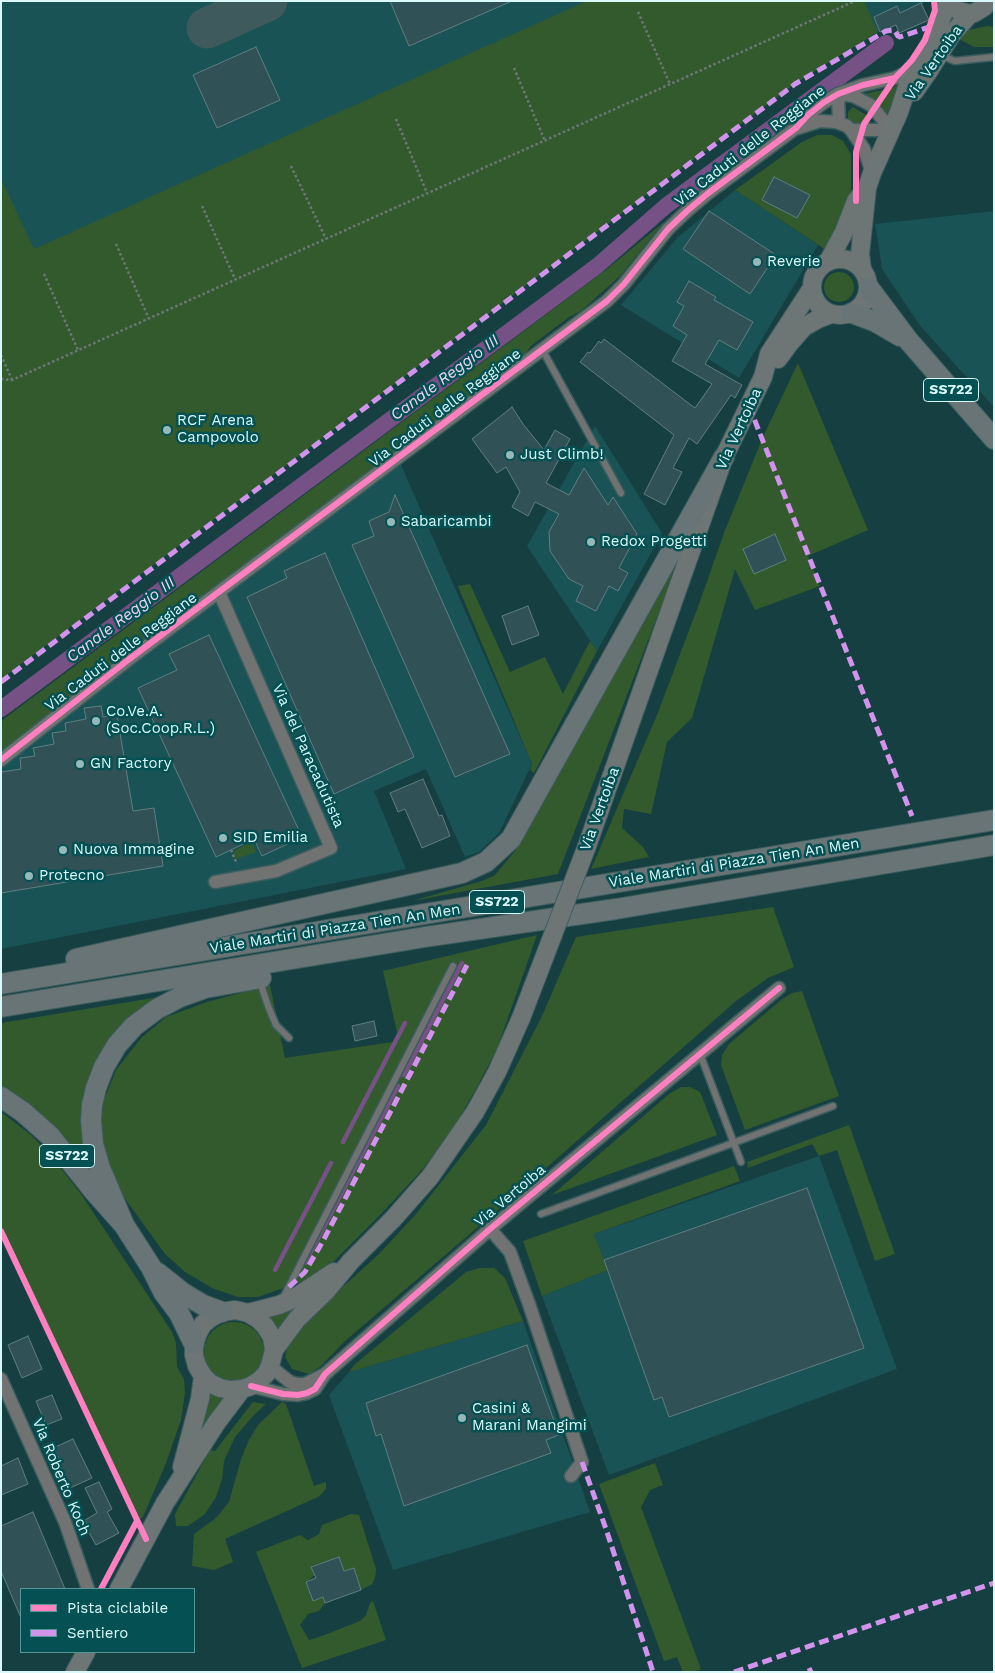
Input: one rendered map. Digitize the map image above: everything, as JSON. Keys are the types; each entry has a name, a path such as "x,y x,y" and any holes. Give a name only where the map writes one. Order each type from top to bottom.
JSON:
{"highway":[{"name":"SS722","path":"865,279 908,340 994,439"},
{"name":"SS722","path":"852,313 876,322 908,340"},
{"path":"1,983 75,959 462,873 486,862 511,839 724,457"},
{"name":"Viale Martiri di Piazza Tien An Men","path":"1,983 994,820"},
{"name":"Viale Martiri di Piazza Tien An Men","path":"1,1007 425,937 616,909 994,845"},
{"name":"SS722","path":"124,1225 100,1168 93,1144 91,1120 96,1088 104,1067 117,1045 134,1026 157,1009 180,997 205,988 361,960 425,937"},
{"name":"SS722","path":"1,1097 23,1112 50,1136 92,1190 124,1225 151,1267 164,1293 179,1313 194,1344"},
{"name":"SS722","path":"151,1267 183,1293 203,1305 222,1312"}],"main road":[{"path":"948,2 961,12 983,11"},
{"name":"Via Vertoiba","path":"120,1588 178,1482 217,1422 247,1388 266,1374 272,1358 297,1319 326,1291 351,1261 412,1199 461,1134 497,1072 587,846 724,457 763,377 769,354 812,288 816,273 828,262 844,232 856,201 869,180 899,112 909,81 934,37 948,2"},
{"name":"Via Vertoiba","path":"899,112 952,34 983,11"},
{"name":"Via Vertoiba","path":"865,279 860,254 869,180"},
{"path":"828,262 837,259 855,263 865,279 864,303 852,313"},
{"path":"812,288 813,297 818,304 831,314"},
{"name":"Via Vertoiba","path":"763,377 804,327 831,314 838,316 852,313"},
{"name":"Via Vertoiba","path":"222,1312 235,1310 248,1313 279,1305 293,1299 351,1261"},
{"path":"194,1344 204,1324 222,1312"},
{"path":"248,1313 265,1326 272,1337 272,1358"},
{"name":"Via Vertoiba","path":"194,1344 195,1360 202,1376 210,1383 220,1388 231,1390 247,1388"},
{"name":"Via Vertoiba","path":"178,1482 200,1399 202,1376"},
{"path":"75,1672 85,1653"}],"street":[{"name":"Via Caduti delle Reggiane","path":"1,760 128,660 607,301 624,284 668,229 687,211 796,128 813,111 838,94 863,85 895,78 910,71 920,62"},
{"name":"Via Caduti delle Reggiane","path":"838,94 839,123"},
{"name":"Via Caduti delle Reggiane","path":"838,94 853,96 871,105 891,130"},
{"name":"Via Caduti delle Reggiane","path":"796,128 820,121 839,123 851,130 864,150 869,180"},
{"path":"851,130 891,130"},
{"name":"Via del Paracadutista","path":"215,882 276,871 331,848 219,592"},
{"name":"Via Vertoiba","path":"247,1388 298,1395 315,1388 325,1374 490,1229 779,988"},
{"path":"490,1229 510,1252 582,1462 571,1476"},
{"name":"Via Vertoiba","path":"272,1358 290,1382 305,1384 325,1374"},
{"name":"Via Roberto Koch","path":"1,1379 65,1522 88,1588"}],"lane":[{"path":"939,54 955,62 994,57"},
{"path":"543,350 621,493"},
{"path":"279,1305 453,966"},
{"path":"259,978 276,1025 289,1038"},
{"path":"700,1054 741,1162"},
{"path":"541,1214 833,1106"}],"path":[{"path":"1,379 12,380 855,1"},
{"path":"638,12 670,84"},
{"path":"514,68 545,141"},
{"path":"396,119 427,192"},
{"path":"291,166 326,239"},
{"path":"202,206 235,279"},
{"path":"116,244 149,319"},
{"path":"44,274 78,350"},
{"path":"1,355 12,380"}],"shaded area":[{"name":"RCF Arena Campovolo","path":"1,1 924,1 924,3 797,82 1,679"},
{"path":"735,190 818,245 739,378 621,305 678,237"},
{"path":"994,211 994,407 921,327 882,269 875,224"},
{"path":"595,426 662,533 597,651 527,546"},
{"path":"398,458 532,764 499,833 479,852 465,857 426,769 374,791 406,869 1,949 1,761"},
{"path":"819,1156 897,1369 609,1475 542,1296 608,1270 594,1234"},
{"path":"523,1321 590,1512 393,1570 329,1395 349,1372"}],"green space":[{"name":"RCF Arena Campovolo","path":"587,1 864,1 878,32 797,82 1,679 1,179 34,249"},
{"path":"987,26 994,27 994,47 974,47 961,40 960,37 964,31"},
{"path":"903,82 886,116 859,95 892,88"},
{"path":"853,107 866,115 873,126 861,128 848,122 848,112"},
{"path":"817,135 832,135 843,141 851,154 851,190 847,205 826,250 735,190 802,142"},
{"path":"664,222 620,276 581,311 569,317 531,346 524,355 433,423 398,458 1,760 1,721 607,269"},
{"path":"839,272 850,276 854,287 850,298 839,302 828,298 824,287 828,276"},
{"path":"798,363 868,530 808,556 820,586 755,610 735,569 692,718 667,742 651,814 624,809 622,828 643,847 649,857 591,869 657,715 724,533 762,439"},
{"path":"691,529 558,874 412,901 482,881 495,875 515,851"},
{"path":"470,584 510,672 545,657 563,694 590,641 597,651 534,773 530,770 532,764 458,586"},
{"path":"252,842 256,852 236,859 235,850"},
{"path":"773,907 794,967 768,978 736,1001 344,1342 321,1366 309,1374 292,1369 285,1357 288,1345 301,1325 379,1254 416,1214 486,1125 542,1016 576,937"},
{"path":"537,935 497,1049 452,1130 421,1171 381,1214 332,1263 304,1281 258,1297 238,1297 212,1288 185,1272 165,1254 113,1182 103,1150 100,1123 104,1100 116,1070 141,1038 166,1017 207,1002 270,985 285,1058 399,1041 383,971"},
{"path":"802,991 839,1096 745,1130 721,1065 722,1055 729,1044 781,1000 792,993"},
{"path":"171,995 107,1043 97,1059 86,1089 100,1189 18,1097 1,1086 1,1023"},
{"path":"681,1087 690,1087 700,1092 717,1135 552,1195 669,1094"},
{"path":"1,1112 31,1135 52,1157 81,1194 172,1332 176,1343 177,1367 184,1379 185,1393 181,1420 166,1463 143,1517 137,1521 1,1231"},
{"path":"849,1125 895,1254 875,1261 837,1150 819,1156 812,1144 748,1168 747,1162"},
{"path":"734,1166 740,1181 594,1234 608,1270 542,1296 523,1241"},
{"path":"480,1268 494,1268 505,1278 523,1321 349,1372 354,1365 466,1272"},
{"path":"306,1297 290,1313 277,1332 264,1315"},
{"path":"234,1322 250,1327 255,1331 259,1336 264,1352 259,1368 255,1373 250,1377 234,1382 218,1377 213,1373 209,1368 204,1352 209,1336 213,1331 218,1327"},
{"path":"206,1390 226,1399 190,1452"},
{"path":"253,1402 266,1404 235,1437 224,1461 222,1480 216,1497 205,1514 188,1526 176,1526 175,1514 210,1450 215,1451"},
{"path":"282,1402 286,1404 314,1486 326,1482 326,1489 320,1496 225,1539 233,1562 214,1570 192,1566 194,1534 216,1518 229,1502 241,1459 249,1440 258,1425"},
{"path":"655,1463 663,1485 650,1490 641,1507 701,1669 692,1672 683,1672 677,1657 664,1661 599,1484"},
{"path":"351,1514 359,1515 376,1569 375,1578 372,1584 361,1590 354,1568 344,1571 339,1558 312,1566 315,1575 306,1582 313,1600 323,1597 325,1603 319,1611 308,1614 300,1625 309,1640 322,1636 360,1621 366,1615 370,1603 373,1601 386,1640 302,1668 256,1552 300,1535 308,1540 319,1534 322,1525"}],"building":[{"path":"390,1 512,1 409,46"},
{"path":"921,3 929,20 899,33 896,25 880,32 874,17 897,6 900,13"},
{"path":"256,47 280,100 217,128 193,75"},
{"path":"774,177 810,195 797,218 762,200"},
{"path":"709,211 776,255 750,294 683,249"},
{"path":"689,281 716,297 714,300 753,322 737,350 719,340 705,364 742,385 735,398 731,395 697,444 689,438 673,468 682,472 665,505 644,494 674,435 580,362 599,341 601,343 604,339 695,408 712,384 672,361 687,335 673,326 684,306 677,302"},
{"path":"512,407 544,450 555,430 570,439 546,483 569,495 584,468 608,505 613,497 637,534 619,568 628,573 618,591 609,586 596,611 576,601 583,586 569,579 550,551 549,532 559,514 535,502 528,516 512,507 520,492 506,467 497,473 472,439"},
{"path":"395,495 510,754 455,777 352,545 374,536 369,521 389,512"},
{"path":"775,534 786,560 754,574 743,549"},
{"path":"325,553 414,757 334,794 247,597 287,578 284,571"},
{"path":"528,606 539,635 512,645 502,616"},
{"path":"209,635 302,837 262,856 254,839 216,857 138,688 177,670 169,654"},
{"path":"101,706 103,717 117,715 133,811 154,808 163,866 1,893 1,772 21,769 20,758 35,756 33,748 54,744 52,733 66,731 65,723 86,719 84,708"},
{"path":"423,779 439,816 442,815 450,836 422,848 405,809 398,812 390,793"},
{"path":"374,1021 377,1036 355,1041 352,1026"},
{"path":"807,1188 864,1348 669,1417 662,1397 654,1400 604,1260"},
{"path":"28,1336 42,1369 22,1378 8,1345"},
{"name":"Casini & Marani Mangimi","path":"527,1345 559,1435 546,1440 551,1453 404,1506 381,1434 376,1436 366,1403"},
{"path":"52,1395 62,1419 46,1425 36,1401"},
{"path":"73,1439 92,1478 70,1488 57,1459 59,1458 53,1448"},
{"path":"18,1458 28,1484 1,1495 1,1466"},
{"path":"99,1482 112,1509 107,1512 119,1533 96,1545 87,1529 90,1528 85,1520 97,1513 85,1488"},
{"path":"33,1512 65,1588 20,1588 20,1616 1,1571 1,1526"},
{"path":"339,1557 344,1571 354,1568 361,1590 325,1603 323,1597 313,1601 306,1582 316,1578 311,1567"}],"waterway":[{"name":"Canale Reggio III","path":"1,709 597,266 667,205 886,43"},
{"path":"404,1075 462,963"},
{"path":"343,1142 405,1023"},
{"path":"305,1263 398,1086"},
{"path":"275,1270 331,1163"}],"taxiway":[{"path":"207,28 267,1"}],"marked path":[{"path":"1,682 795,84 886,31 894,30 900,37 929,27"},
{"path":"749,406 912,816"},
{"path":"289,1287 305,1272 323,1241 467,965"},
{"path":"582,1462 653,1672"},
{"path":"734,1672 994,1583"},
{"path":"809,1668 811,1672"}],"cycle path":[{"path":"856,201 856,152 864,124 895,78 912,60 925,40 935,10 934,1"},
{"path":"1,760 128,660 607,301 624,284 668,229 687,211 796,128 823,103 838,94 863,85 895,78"},
{"path":"251,1386 283,1394 298,1395 315,1389 325,1374 490,1229 779,988"},
{"path":"1,1231 146,1539"},
{"path":"102,1588 137,1521"}],"place":[{"name":"Reverie","path":"757,262"},
{"name":"RCF Arena Campovolo","path":"167,430"},
{"name":"Just Climb!","path":"510,455"},
{"name":"Sabaricambi","path":"391,522"},
{"name":"Redox Progetti","path":"591,542"},
{"name":"Co.Ve.A. (Soc.Coop.R.L.)","path":"96,721"},
{"name":"GN Factory","path":"80,764"},
{"name":"SID Emilia","path":"223,838"},
{"name":"Nuova Immagine","path":"63,850"},
{"name":"Protecno","path":"29,876"},
{"name":"Casini & Marani Mangimi","path":"462,1418"}]}
